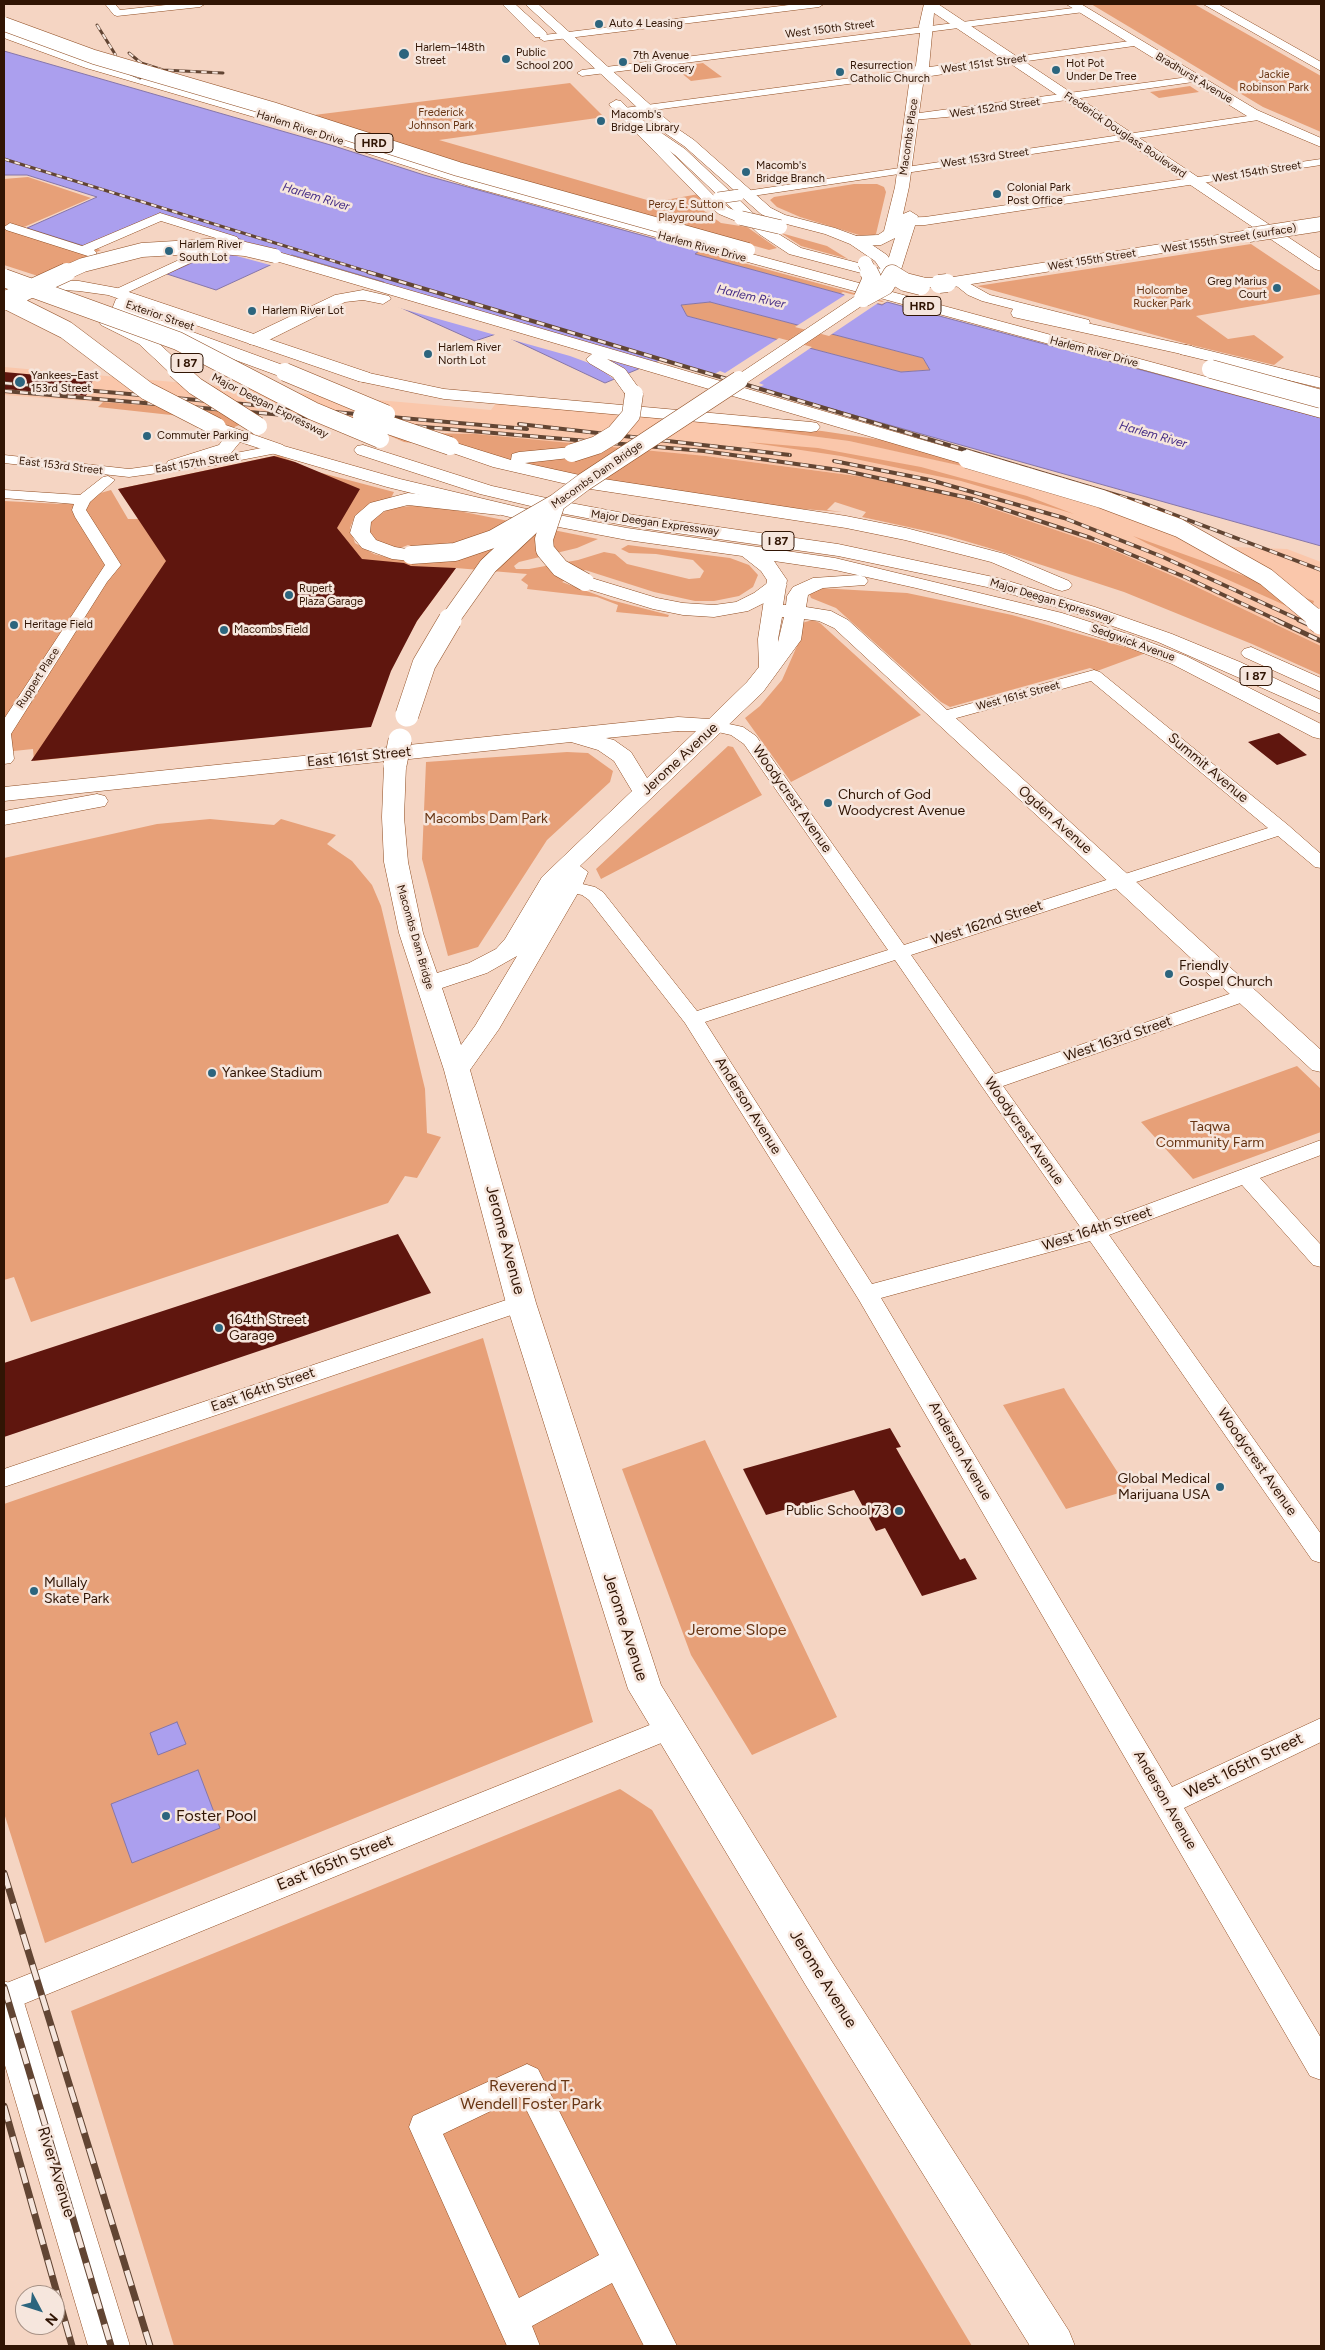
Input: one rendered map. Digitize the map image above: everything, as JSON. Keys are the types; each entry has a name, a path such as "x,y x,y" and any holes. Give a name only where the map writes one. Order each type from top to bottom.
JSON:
{"main road":[{"path":"509,4 560,53"},
{"path":"532,4 670,130 689,143 743,194 775,216 830,231 856,241 876,253 891,277"},
{"name":"Frederick Douglass Boulevard","path":"930,4 1321,266"},
{"name":"Macombs Place","path":"930,4 923,65 931,87"},
{"path":"1209,4 1321,67"},
{"name":"Bradhurst Avenue","path":"1077,7 1261,117 1321,143"},
{"name":"Harlem River Drive","path":"4,24 94,57 272,109 458,169 742,253 924,292 1321,399"},
{"name":"Harlem River Drive","path":"4,34 91,65 267,117 449,176 742,253 1321,413"},
{"name":"West 151st Street","path":"926,72 1014,60"},
{"path":"578,69 636,122 663,154 714,198 724,211 741,218 832,242 847,249 865,263 891,277"},
{"name":"Macombs Place","path":"925,132 923,112 926,72"},
{"name":"Macombs Place","path":"891,277 902,222 904,170 923,112"},
{"path":"636,122 680,152"},
{"path":"670,130 680,144 680,152"},
{"name":"Macombs Place","path":"918,185 923,149"},
{"path":"663,154 680,152"},
{"name":"West 155th Street (surface)","path":"680,152 764,231 795,251 912,282 933,284 958,281 1321,224"},
{"name":"Macombs Place","path":"856,241 870,242 884,239 902,222 914,202"},
{"name":"West 155th Street","path":"863,298 891,277 924,292 1321,224"},
{"path":"4,301 73,269 121,254 178,246 245,249 1102,499 1178,528 1250,566 1280,588 1321,623"},
{"path":"4,301 117,259 149,253 199,250 229,251 256,256 594,359 626,379 634,394 631,416 622,428 606,440 586,450 560,456 535,458 473,454"},
{"path":"863,298 872,278 865,263"},
{"name":"Major Deegan Expressway","path":"4,278 178,341 321,414 380,439 468,468 572,494 632,505 862,538 973,561 1062,585 1211,636 1321,686"},
{"path":"8,287 132,332 151,344 176,370 195,386 258,426 311,451 432,492"},
{"name":"Exterior Street","path":"8,287 89,303 123,298 234,341 247,343 256,340 364,377 444,394 807,426 928,448"},
{"name":"Major Deegan Expressway","path":"8,287 145,344 201,370 301,423 364,450 468,484 560,508 855,553 991,582 1088,611 1173,641 1240,669 1321,708"},
{"path":"924,292 1186,350"},
{"path":"256,340 346,296 363,295 412,304"},
{"path":"123,298 120,309 132,316 285,372 391,416 450,446"},
{"name":"Macombs Dam Bridge","path":"457,1070 411,933 396,862 393,817 395,768 403,730 424,664 459,604 499,555 556,503 584,482 863,298"},
{"name":"Major Deegan Expressway","path":"4,301 66,330 147,390 228,434 353,472 499,509 596,529 860,569 961,594"},
{"path":"178,341 211,348 380,423 473,454 584,482 714,504 846,522 928,539 998,558 1062,585"},
{"name":"Harlem River Drive","path":"1186,350 1321,383"},
{"path":"1222,386 1321,406"},
{"path":"175,465 218,452 229,445 228,434"},
{"path":"499,509 408,499 377,507 362,520 360,532 369,544 392,553 411,556 444,554 475,547 501,535 556,503"},
{"path":"556,503 544,539 545,550 560,568 585,582 645,601 704,611 724,611 741,607 761,597 777,585"},
{"path":"747,551 769,567 775,576 777,585 768,639 769,666"},
{"name":"Jerome Avenue","path":"427,984 478,968 505,954 586,848 755,687 769,666 791,640 797,596 800,591 810,585 825,581 882,583 961,594"},
{"name":"Sedgwick Avenue","path":"961,594 1079,624 1179,660 1321,732"},
{"name":"Ogden Avenue","path":"773,610 824,615 841,624 1321,1064"},
{"path":"1179,660 1223,676 1321,721"},
{"name":"East 161st Street","path":"5,788 678,724 715,726"},
{"name":"East 161st Street","path":"5,788 403,730"},
{"path":"574,735 606,745 624,756 644,792"},
{"name":"East 161st Street","path":"4,818 78,803 395,768"},
{"path":"5,788 78,803"},
{"name":"Jerome Avenue","path":"560,884 486,1029 457,1070 521,1302 645,1689 667,1729 1054,2346"},
{"name":"River Avenue","path":"4,1998 109,2346"}],"street":[{"path":"110,4 117,13 200,4"},
{"path":"544,38 818,4"},
{"name":"West 150th Street","path":"578,69 604,70 961,25 1077,7"},
{"name":"West 151st Street","path":"1014,60 1137,43"},
{"name":"West 151st Street","path":"624,111 926,72"},
{"name":"West 152nd Street","path":"923,112 1069,97 1196,79"},
{"name":"West 153rd Street","path":"714,198 1130,138 1261,117"},
{"name":"West 154th Street","path":"902,222 1321,162"},
{"path":"10,227 87,252 160,217 233,240 123,298"},
{"name":"Harlem River Drive","path":"958,281 972,292 994,301 1186,350"},
{"name":"East 157th Street","path":"113,476 175,465 215,461 277,449"},
{"name":"East 153rd Street","path":"4,459 113,476"},
{"path":"15,490 82,500 113,476"},
{"name":"Ruppert Place","path":"5,788 4,734 100,580 113,565 82,517 79,510 82,500"},
{"name":"West 161st Street","path":"942,717 1094,675"},
{"name":"Summit Avenue","path":"1094,675 1321,863"},
{"name":"Woodycrest Avenue","path":"715,726 737,731 750,740 1321,1553"},
{"name":"West 162nd Street","path":"693,1019 1282,829"},
{"name":"Anderson Avenue","path":"560,884 592,893 602,902 693,1019 867,1294 1321,2066"},
{"name":"West 163rd Street","path":"990,1083 1245,995"},
{"name":"West 164th Street","path":"867,1294 1096,1232 1321,1146"},
{"path":"1246,1176 1321,1259"},
{"name":"East 164th Street","path":"4,1478 521,1302"},
{"name":"East 165th Street","path":"4,1998 667,1729"},
{"name":"West 165th Street","path":"1167,1804 1321,1729"},
{"path":"619,2262 517,2333 424,2126 527,2078 619,2262 661,2346"}],"shaded area":[{"path":"4,367 491,410 496,403 725,425 849,441 971,468 1234,547 1287,549 1321,562 1321,646 1180,579 1106,547 949,494 864,477 706,456 220,411 4,395"}],"green space":[{"name":"Jackie Robinson Park","path":"1091,4 1194,4 1321,76 1321,132 1263,107"},
{"path":"703,63 722,77 691,81 674,67"},
{"path":"570,83 604,117 439,140 654,202 699,194 710,206 700,208 721,223 747,227 777,248 769,250 385,141 314,115"},
{"path":"1190,86 1199,92 1159,98 1150,92"},
{"path":"28,177 91,198 24,227 101,250 41,277 4,265 4,179"},
{"path":"854,184 877,184 884,187 886,192 876,234 869,238 800,217 777,207 770,200 774,197"},
{"path":"781,233 827,246 848,259 801,246"},
{"name":"Holcombe Rucker Park","path":"1251,244 1321,291 1321,294 1196,316 1228,339 1254,335 1284,357 1274,365 1191,345 977,286"},
{"path":"699,251 887,302 882,305 694,254"},
{"path":"710,302 923,358 930,370 901,372 687,316 681,305"},
{"path":"103,402 220,411 242,424 217,434 180,416 98,407"},
{"path":"496,403 822,431 882,440 963,462 971,468 849,441 725,425"},
{"path":"381,432 476,434 706,456 864,477 949,494 1106,547 1180,579 1321,646 1321,675 1252,644 1124,592 945,535 862,517 866,512 835,502 827,510 842,512 790,508 704,494 696,506 469,458 421,444 404,442"},
{"path":"747,442 818,448 921,467 1027,496 1074,514 961,481 841,456"},
{"name":"Rupert Plaza Garage","path":"278,455 318,472 394,492 391,498 368,506 354,518 350,528 355,543 374,554 398,560 415,548 408,545 398,549 382,544 372,537 368,528 371,519 391,508 421,505 598,539 577,548 519,562 514,566 516,569 529,569 578,560 604,552 615,554 627,564 689,579 700,578 704,571 693,560 656,554 629,553 621,549 628,545 730,558 749,565 758,575 753,587 739,596 714,601 695,601 654,592 585,570 562,582 611,600 669,615 668,617 616,612 618,605 597,597 527,589 528,585 521,580 527,574 456,568 417,621 354,728 34,761 33,749 4,752 4,501 62,504 111,490 128,519 139,519 118,489"},
{"path":"1133,536 1314,601 1309,616 1148,544"},
{"path":"819,588 907,593 1012,615 1146,653 1097,671 1090,668 950,707 941,702 836,608 811,598 809,593"},
{"path":"813,620 820,623 921,715 791,782 745,718 760,706 782,680 797,646 801,623"},
{"path":"728,746 733,747 762,795 601,879 596,869"},
{"name":"Macombs Dam Park","path":"567,752 588,753 613,771 610,782 547,840 478,947 448,956 422,859 426,762"},
{"name":"Yankee Stadium","path":"210,819 274,825 281,819 336,835 327,844 352,861 372,885 381,906 425,1089 427,1133 441,1137 417,1178 405,1176 388,1203 31,1322 14,1277 4,1280 4,858 157,824"},
{"name":"Taqwa Community Farm","path":"1297,1066 1321,1089 1321,1132 1193,1179 1141,1122"},
{"path":"483,1338 593,1722 45,1943 4,1813 4,1504"},
{"path":"1064,1388 1129,1490 1066,1509 1003,1405"},
{"name":"Jerome Slope","path":"705,1440 837,1717 752,1755 691,1655 622,1469"},
{"name":"Reverend T. Wendell Foster Park","path":"620,1789 652,1810 972,2346 174,2346 71,2011"}],"water":[{"name":"Harlem River","path":"4,51 334,146 424,175 699,251 695,254 882,305 887,302 1321,418 1321,546 761,389 662,359 605,383 499,333 475,341 366,292 384,282 292,255 216,290 167,274 243,240 160,214 84,246 27,228 97,197 27,175 4,175","holes":["710,302 923,358 930,370 901,372 687,316 681,305"]},
{"path":"177,1722 186,1744 158,1755 150,1733"},
{"name":"Foster Pool","path":"198,1770 220,1828 132,1863 111,1804"}],"pier":[{"path":"231,244 267,249 658,363 647,368 521,332 585,351 615,364 629,375 616,381 597,366 570,356 385,304 364,294 364,290 378,283 293,257 274,266 233,255 209,253"},
{"path":"841,293 882,302 890,300 882,304 878,303 829,336 795,327 845,295"},
{"path":"779,338 812,347 759,383 764,385 759,387 752,385 748,388 718,379 721,377 714,374 720,371 725,373"}],"building":[{"path":"4,372 93,380 86,396 4,389"},
{"name":"Rupert Plaza Garage","path":"274,456 295,462 360,489 337,528 362,559 404,563 411,566 456,568 417,621 391,671 371,727 31,761 166,561 118,489"},
{"path":"1279,733 1307,755 1277,765 1248,742"},
{"name":"164th Street Garage","path":"398,1234 431,1293 4,1437 4,1363"},
{"name":"Public School 73","path":"890,1428 901,1447 896,1448 960,1560 965,1558 977,1579 922,1596 885,1528 876,1531 854,1490 766,1515 743,1469"}],"railway":[{"path":"97,25 115,54 120,69 140,78"},
{"path":"129,53 141,63 163,70 223,73"},
{"path":"4,159 372,273"},
{"path":"368,272 1143,503 1321,570"},
{"path":"4,383 527,429"},
{"path":"4,391 704,451 846,471 973,499 1091,538 1185,577 1279,621"},
{"path":"519,424 790,455"},
{"path":"834,461 930,480 1064,518 1163,557 1302,621"},
{"path":"1276,620 1321,641"},
{"path":"1299,620 1321,630"},
{"path":"4,1873 150,2346"},
{"path":"4,1987 111,2346"},
{"path":"4,2106 72,2346"}],"place":[{"name":"Auto 4 Leasing","path":"599,24"},
{"name":"Harlem–148th Street","path":"404,54"},
{"name":"Public School 200","path":"506,59"},
{"name":"7th Avenue Deli Grocery","path":"623,62"},
{"name":"Hot Pot Under De Tree","path":"1056,70"},
{"name":"Resurrection Catholic Church","path":"840,72"},
{"name":"Macomb's Bridge Library","path":"601,121"},
{"name":"Macomb's Bridge Branch","path":"746,172"},
{"name":"Colonial Park Post Office","path":"997,194"},
{"name":"Harlem River South Lot","path":"169,251"},
{"name":"Greg Marius Court","path":"1277,288"},
{"name":"Harlem River Lot","path":"252,311"},
{"name":"Harlem River North Lot","path":"428,354"},
{"name":"Yankees–East 153rd Street","path":"20,382"},
{"name":"Commuter Parking","path":"147,436"},
{"name":"Rupert Plaza Garage","path":"289,595"},
{"name":"Heritage Field","path":"14,625"},
{"name":"Macombs Field","path":"224,630"},
{"name":"Church of God Woodycrest Avenue","path":"828,803"},
{"name":"Friendly Gospel Church","path":"1169,974"},
{"name":"Yankee Stadium","path":"212,1073"},
{"name":"164th Street Garage","path":"219,1328"},
{"name":"Global Medical Marijuana USA","path":"1220,1487"},
{"name":"Public School 73","path":"899,1511"},
{"name":"Mullaly Skate Park","path":"34,1591"},
{"name":"Foster Pool","path":"166,1816"}],"park label":[{"name":"Frederick Johnson Park","path":"441,119"},
{"name":"Percy E. Sutton Playground","path":"686,211"}]}
